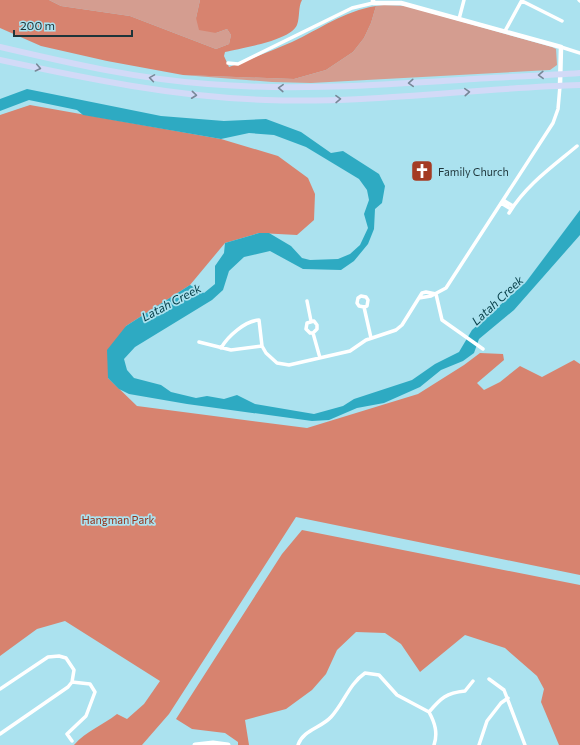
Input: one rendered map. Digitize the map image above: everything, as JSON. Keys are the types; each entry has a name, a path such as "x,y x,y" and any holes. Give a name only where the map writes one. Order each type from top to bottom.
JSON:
{"highway":[{"path":"0,47 56,60 140,76 233,86 300,88 339,87 580,73"},
{"path":"0,60 96,80 169,92 267,100 351,99 560,85 580,85"}],"main road":[{"path":"195,745 213,743 228,745"}],"street":[{"path":"459,19 464,0"},
{"path":"505,31 522,0 562,21"},
{"path":"228,63 238,64 352,8 373,1 400,3 580,53"},
{"path":"221,348 226,339 252,320 259,320 262,346 269,357 282,364 289,365 350,351 371,338 390,333 399,327 421,294 426,292 436,294 446,288 553,123 558,109 561,47"},
{"path":"502,201 511,209 530,185 577,146"},
{"path":"436,294 442,320 454,330 483,349"},
{"path":"307,301 311,321 317,325 317,329 313,333"},
{"path":"364,307 371,338"},
{"path":"311,321 307,324 306,329 310,333 313,333"},
{"path":"313,333 320,358"},
{"path":"199,342 231,350 262,346"},
{"path":"0,689 44,659 54,656 63,657 72,665 74,674 72,682 0,734"},
{"path":"298,745 305,734 330,719 356,679 365,673 380,675 397,695 429,712 436,729 434,745"},
{"path":"489,679 504,690 525,745"},
{"path":"429,712 444,696 449,693 465,691 473,681"},
{"path":"72,682 90,684 95,692 86,716 76,728 67,734 72,741"},
{"path":"479,745 487,721 501,703 508,698"}],"shaded area":[{"path":"49,0 200,0 196,18 216,33 227,29 231,35 229,44 216,49 130,16 61,6"},
{"path":"376,6 406,6 552,47 556,49 557,65 550,70 311,83 272,82 183,75 294,79 326,70 353,52 364,38 371,23"}],"green space":[{"path":"0,0 49,0 61,6 130,16 216,49 229,44 231,35 227,29 216,33 199,30 196,18 200,0 302,0 297,25 293,31 275,40 225,52 224,56 229,67 292,42 343,16 364,8 376,6 371,23 364,38 353,52 326,70 294,79 183,75 107,61 41,46 0,28"},
{"name":"Hangman Park","path":"30,105 221,139 278,156 308,178 315,194 314,220 297,235 259,233 225,243 190,285 126,326 108,378 137,406 307,428 418,394 480,353 503,354 504,360 477,383 484,390 500,382 520,366 542,377 574,360 580,364 580,575 296,517 169,714 142,745 74,745 89,732 117,714 127,719 144,704 160,681 65,621 37,629 0,656 0,115"},
{"path":"302,530 580,585 580,745 559,745 541,702 544,689 537,676 505,648 465,635 420,672 401,644 385,633 356,632 337,650 326,674 312,690 286,709 245,720 249,745 238,745 238,742 225,733 192,729 176,719 282,554"}],"water":[{"name":"Latah Creek","path":"27,89 161,116 224,121 266,119 301,132 331,153 343,151 379,174 385,186 382,203 375,209 374,229 368,244 354,261 341,270 303,269 270,251 244,257 229,271 223,290 212,300 135,347 124,359 127,370 134,378 161,385 171,392 196,398 207,396 224,399 237,395 255,404 314,414 343,406 354,399 412,380 435,364 459,352 472,330 526,282 580,210 580,235 514,310 479,339 474,353 463,361 441,370 420,387 384,403 357,408 329,420 312,421 187,404 129,394 119,389 108,378 107,350 126,326 190,285 204,293 215,284 215,266 224,253 225,243 259,233 269,233 291,246 302,258 310,260 338,259 350,254 360,245 368,228 364,214 369,200 367,190 359,179 306,147 274,135 249,133 221,139 83,115 77,110 29,100 0,111 0,99"}],"place":[{"name":"Family Church","path":"422,171"}]}
